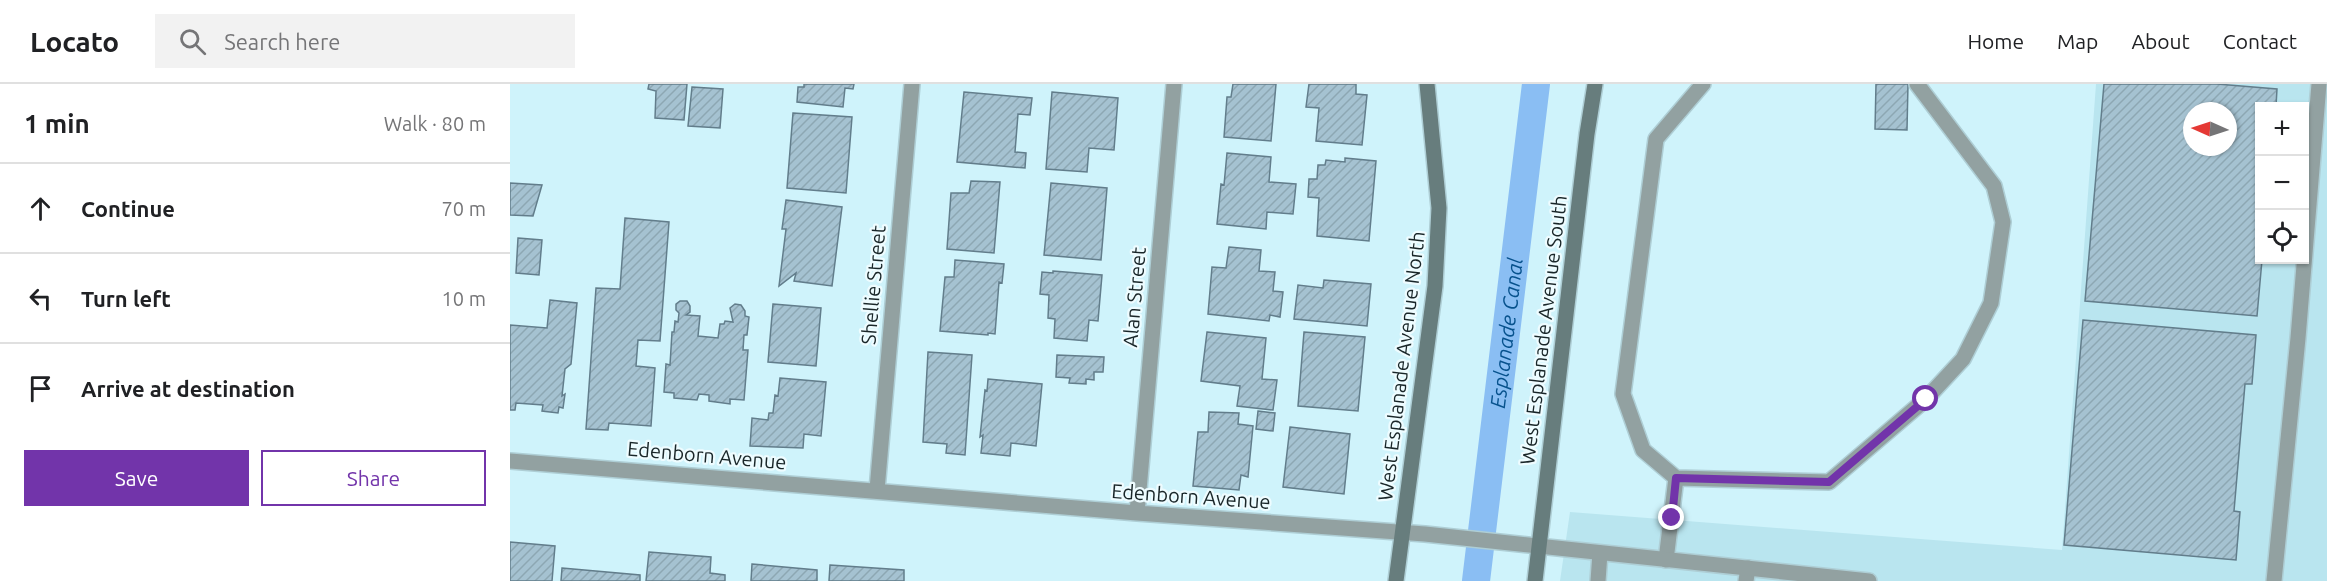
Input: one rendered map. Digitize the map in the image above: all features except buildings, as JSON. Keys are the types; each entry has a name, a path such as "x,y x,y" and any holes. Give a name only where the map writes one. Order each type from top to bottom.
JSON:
{"main road":[{"name":"West Esplanade Avenue North","path":"1396,581 1435,286 1439,208 1427,84"},
{"name":"West Esplanade Avenue South","path":"1535,581 1595,84"}],"street":[{"name":"Shellie Street","path":"877,490 912,84"},
{"name":"Alan Street","path":"1137,513 1174,84"},
{"path":"1704,84 1656,139 1623,394 1643,450 1676,478 1829,482 1926,399 1963,359 1991,303 2003,222 1994,186 1917,84"},
{"path":"2274,581 2298,338 2319,84"},
{"name":"Edenborn Avenue","path":"510,460 1137,513 1425,534 1666,560 1747,575 1869,581"},
{"path":"1666,560 1676,478"},
{"path":"1598,581 1600,553"}],"shaded area":[{"path":"2096,84 2327,84 2327,581 1560,581 1570,512 2062,550"}],"waterway":[{"name":"Esplanade Canal","path":"1476,581 1536,84"}],"route":[{"path":"1672,518 1676,478 1829,482 1926,399"}]}
